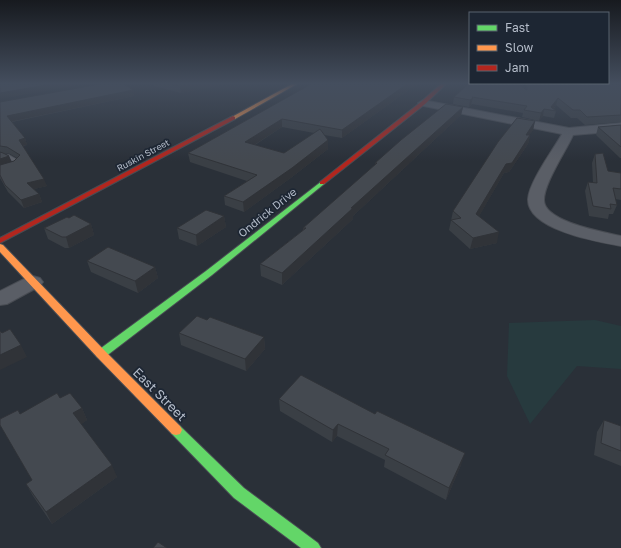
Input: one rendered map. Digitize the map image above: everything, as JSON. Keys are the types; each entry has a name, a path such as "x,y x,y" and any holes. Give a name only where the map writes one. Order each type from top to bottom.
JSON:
{"street":[{"name":"Ruskin Street","path":"0,241 248,110"},
{"name":"Ondrick Drive","path":"101,354 209,273 415,110"},
{"path":"456,110 569,132 621,127"},
{"path":"569,132 539,187 536,201 539,211 554,222 578,231 621,241"},
{"name":"East Street","path":"0,247 101,354 239,493 313,548"},
{"path":"0,299 33,282"}],"lane":[{"path":"0,156 7,156 18,162 14,166 0,170"}],"green space":[{"path":"595,320 621,326 621,369 577,366 530,424 507,376 509,323"}],"building":[{"path":"0,110 38,110 7,116 25,138 19,140 44,179 27,183 39,194 21,200 5,185 0,175 0,165 14,161 20,155 7,147 0,146"},
{"path":"265,110 371,110 342,130 282,119 245,142 284,153 320,129 328,140 292,168 243,202 224,196 257,175 188,153"},
{"path":"439,110 460,110 351,208 353,208 282,273 260,264 306,228 303,228 401,140"},
{"path":"524,110 544,110 541,113"},
{"path":"573,110 621,110 621,115 587,117 580,110"},
{"path":"517,118 535,121 526,135 530,135 512,163 506,164 476,214 499,232 473,238 451,220 461,218 453,211 498,142"},
{"path":"621,125 621,147 598,127"},
{"path":"0,152 3,153 9,156 0,159"},
{"path":"603,153 608,171 621,173 621,189 613,188 617,205 610,204 611,209 593,206 588,182 597,183 595,154"},
{"path":"206,210 224,216 196,235 177,228"},
{"path":"74,215 91,224 66,237 62,237 44,228 67,217 69,218"},
{"path":"108,247 155,267 135,281 87,261"},
{"path":"197,316 207,320 210,317 264,337 245,359 179,333"},
{"path":"10,329 21,345 0,355 0,331 2,333"},
{"path":"301,375 375,414 377,411 465,453 449,488 385,455 389,449 338,424 333,430 279,399"},
{"path":"57,393 60,398 70,393 82,408 73,413 112,465 46,512 26,484 32,480 0,425 0,419 18,410 20,414"},
{"path":"604,420 621,426 621,451 601,443"},
{"path":"158,542 167,548 153,548"}],"traffic: fast":[{"path":"101,354 209,273 322,183"},
{"path":"176,430 239,493 313,548"}],"traffic: slow":[{"path":"233,118 248,110"},
{"path":"0,247 101,354 176,430"}],"traffic: jam":[{"path":"322,183 415,110"},
{"path":"0,241 233,118"}]}
